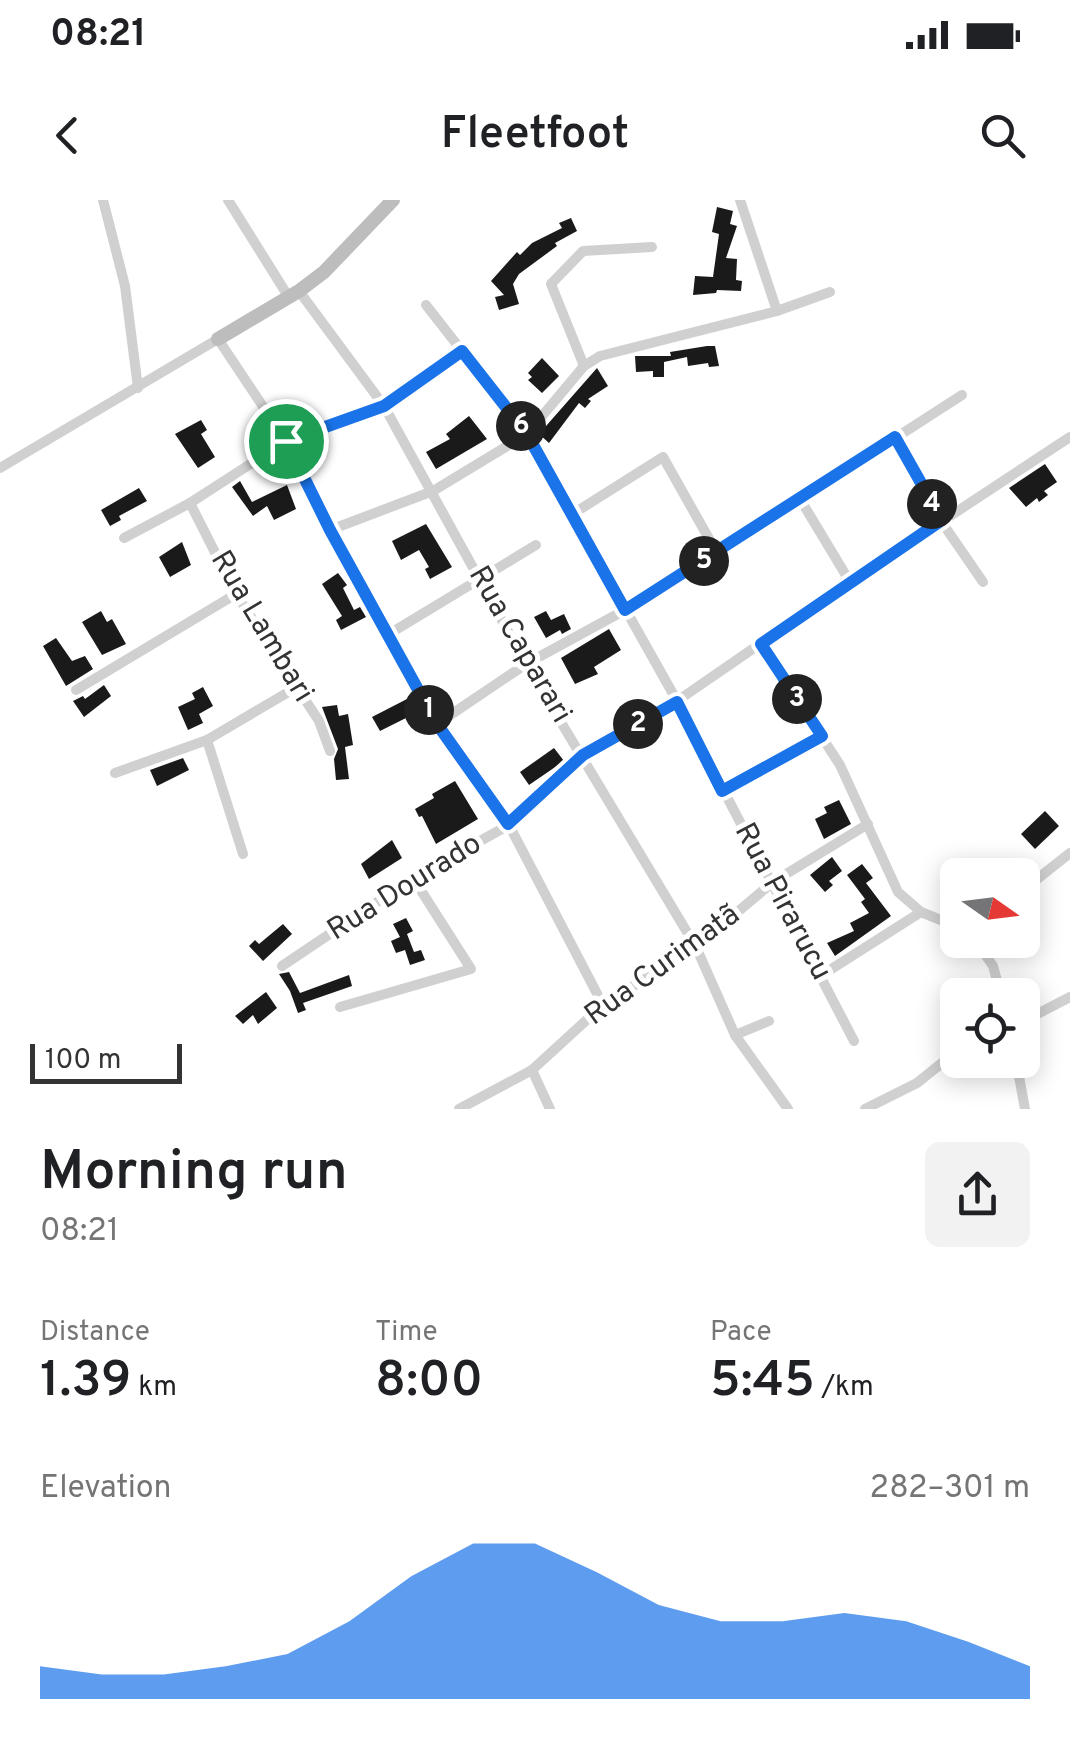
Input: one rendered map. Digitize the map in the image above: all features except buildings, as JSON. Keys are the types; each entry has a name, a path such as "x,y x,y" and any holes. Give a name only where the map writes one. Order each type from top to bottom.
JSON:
{"street":[{"path":"103,200 125,286 138,388"},
{"name":"Rua Caparari","path":"228,200 294,293 384,406 526,664 696,947 735,1035 788,1109"},
{"path":"0,468 294,293 345,253 393,200"},
{"path":"740,200 776,311"},
{"path":"584,366 551,284 583,251 652,247"},
{"path":"330,530 433,490 527,434 584,366 619,350 776,311 830,292"},
{"name":"Rua Pirarucu","path":"426,304 527,434 774,882 854,1041"},
{"path":"218,339 286,441 330,530 437,724 508,824 603,1004"},
{"path":"124,538 190,503 286,441 384,406 462,351"},
{"path":"437,724 526,664 625,610 962,395"},
{"path":"895,437 983,582"},
{"name":"Rua Dourado","path":"282,966 414,878 508,824 583,755 677,702 1070,437"},
{"path":"571,515 663,456 716,553"},
{"path":"800,499 850,582"},
{"name":"Rua Lambari","path":"190,503 236,594 319,722 330,751"},
{"path":"388,634 536,545"},
{"path":"76,690 236,594"},
{"path":"761,644 822,736 898,892 921,912 940,920"},
{"path":"115,773 208,740 297,687"},
{"path":"722,791 822,736"},
{"path":"208,740 243,854"},
{"name":"Rua Curimatã","path":"459,1109 532,1070 603,1004 696,947 774,882 868,824"},
{"path":"1040,877 1070,853"},
{"path":"340,1007 471,969 414,878"},
{"path":"822,975 921,912"},
{"path":"1040,1013 1070,997"},
{"path":"735,1035 769,1022"},
{"path":"865,1109 917,1083 940,1064"},
{"path":"532,1070 550,1109"},
{"path":"1019,1078 1025,1109"}],"route":[{"path":"462,351 527,434 625,610 895,437 942,520 761,644 822,736 722,791 677,702 583,755 508,824 437,724 330,530 286,441 384,406 462,351"}]}
